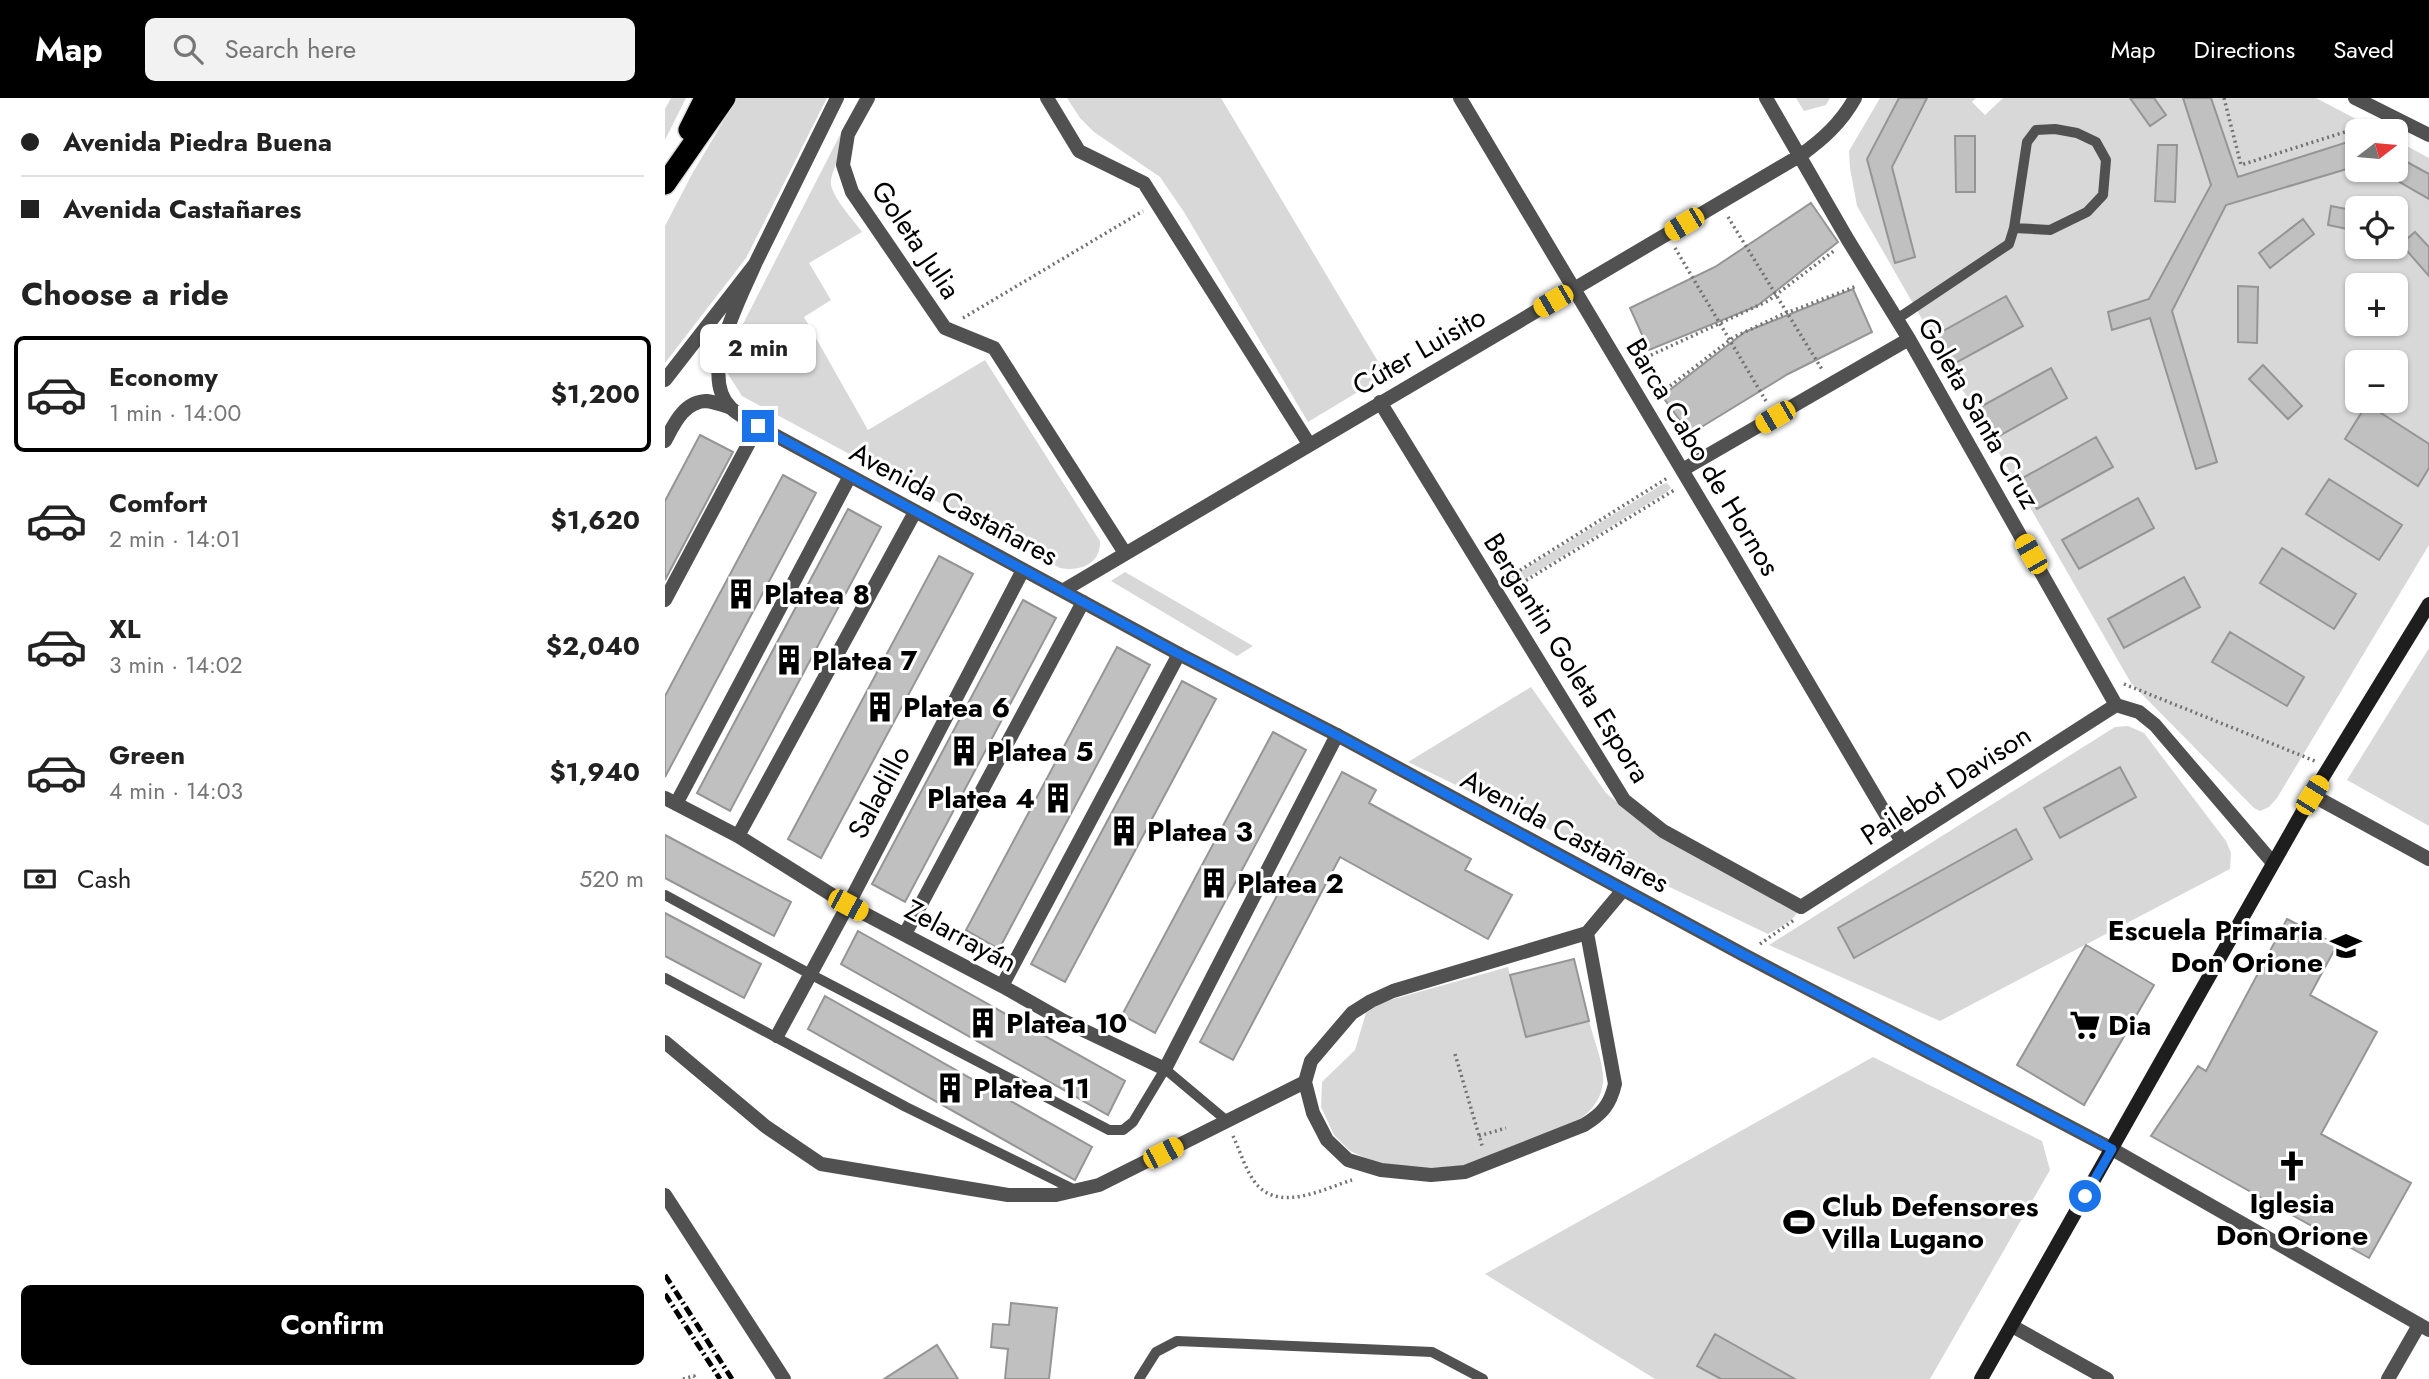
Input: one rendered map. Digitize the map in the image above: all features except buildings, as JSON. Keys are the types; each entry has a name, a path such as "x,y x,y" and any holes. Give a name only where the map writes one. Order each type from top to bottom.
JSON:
{"highway":[{"path":"665,181 705,98"},
{"path":"665,181 725,98"}],"main road":[{"path":"1981,1379 2312,795 2429,604"}],"street":[{"path":"729,407 720,387 718,368 721,349 755,264 837,98"},
{"name":"Goleta Julia","path":"868,98 848,134 843,164 852,192 945,328 994,348 1125,553"},
{"path":"1047,98 1079,151 1144,183 1310,444"},
{"name":"Barca Cabo de Hornos","path":"1460,98 1902,842"},
{"name":"Goleta Santa Cruz","path":"1766,98 1909,339 2116,705"},
{"name":"Cúter Luisito","path":"1064,590 1801,155 1825,137 1845,116 1856,98"},
{"path":"2359,99 2429,135"},
{"path":"665,380 755,264"},
{"path":"1685,473 1909,339"},
{"name":"Avenida Castañares","path":"665,441 683,411 696,404 707,401 729,407 758,426 1179,654 1337,735 1744,955 2112,1149 2424,1328"},
{"name":"Bergantin Goleta Espora","path":"1380,402 1624,800 1663,831 1801,906"},
{"path":"665,600 758,426"},
{"path":"671,801 850,476"},
{"path":"738,836 915,512"},
{"name":"Saladillo","path":"777,1036 1023,570"},
{"path":"905,934 1083,602"},
{"path":"1002,986 1179,654"},
{"path":"2116,705 2139,712 2155,725 2273,863"},
{"name":"Pailebot Davison","path":"1801,906 2116,705"},
{"path":"1164,1069 1337,735"},
{"path":"2312,795 2429,859"},
{"name":"Zelarrayán","path":"671,801 738,836 848,905 1064,1021 1164,1069"},
{"path":"1587,933 1614,1070 1612,1100 1602,1115 1584,1125 1465,1172 1431,1175 1381,1170 1348,1160 1327,1140 1313,1113 1305,1082 1311,1060 1352,1013 1394,991 1587,933 1623,890"},
{"path":"665,1042 765,1126 821,1164 1008,1195 1056,1195 1100,1185 1305,1082"},
{"path":"665,1195 784,1379"},
{"path":"2012,1326 2107,1379"},
{"path":"2388,1379 2424,1328"}],"lane":[{"path":"1897,319 2009,244 2014,228 2027,142 2036,130 2055,129 2077,133 2096,142 2106,160 2103,195 2087,212 2050,230 2014,228"},
{"path":"665,895 1109,1130 1123,1130 1133,1122 1164,1069 1227,1121"},
{"path":"665,978 907,1107 1075,1191"},
{"path":"1139,1379 1156,1352 1177,1341 1432,1352 1483,1379"}],"path":[{"path":"2224,98 2241,165 2391,117"},
{"path":"945,328 1156,202"},
{"path":"1719,203 1831,384"},
{"path":"1667,234 1775,417"},
{"path":"1622,370 1651,354 1758,307 1848,240"},
{"path":"1643,404 1730,340 1754,327 1872,280"},
{"path":"1510,576 1685,473"},
{"path":"1517,587 1685,473"},
{"path":"2099,674 2330,767"},
{"path":"1744,955 1792,923 1799,915 1801,906"},
{"path":"1455,1054 1488,1164"},
{"path":"1227,1121 1252,1179 1260,1189 1274,1198 1290,1198 1381,1170"},
{"path":"1479,1136 1506,1128"},
{"path":"683,1379 694,1376 696,1379"}],"shaded area":[{"path":"671,98 686,98 665,140 665,109"},
{"path":"737,98 827,98 746,258 665,363 665,226"},
{"path":"859,98 870,98 840,155 831,185 840,203 862,232 809,263 831,300 804,317 868,430 985,360 1100,541 1097,555 1088,565 1075,569 1060,568 742,396 726,371 727,355"},
{"path":"1067,98 1221,98 1386,375 1308,422 1184,212 1160,177 1094,132 1080,118"},
{"path":"1796,98 1830,98 1826,105 1804,111"},
{"path":"1880,98 1899,98 1867,159 1895,263 1914,257 1892,167 1927,98 1976,98 1972,102 1985,115 2003,98 2183,98 2211,185 2149,299 2108,313 2112,329 2150,318 2196,469 2217,462 2172,311 2226,205 2345,170 2345,182 2399,182 2429,199 2429,247 2415,232 2408,238 2408,196 2345,196 2345,209 2331,207 2328,225 2345,229 2345,259 2408,259 2408,252 2429,276 2429,444 2381,413 2408,413 2408,350 2345,350 2345,413 2361,413 2345,439 2418,486 2429,468 2429,545 2277,798 2269,807 2260,811 2254,808 2131,683 1857,206 1849,151","holes":["1956,137 1975,192 1956,192","2158,145 2176,145 2155,200","2303,219 2314,235 2270,268 2259,253","2238,287 2258,287 2256,343 2238,342","2263,366 2302,405 2289,419 2250,379","2051,369 2067,398 1992,440 1976,411","2096,437 2113,467 2037,508 2021,479","2328,479 2401,525 2380,560 2307,514","2138,498 2154,528 2078,569 2062,540","2184,577 2200,606 2124,648 2108,618","2261,583 2355,594 2333,629","2231,633 2304,678 2287,706 2213,662"]},
{"path":"2211,98 2316,98 2356,119 2345,119 2345,143 2238,177"},
{"path":"2408,147 2429,158 2429,174 2408,163"},
{"path":"1667,483 1671,488 1667,492 1517,584 1512,582 1513,576"},
{"path":"1125,572 1253,646 1237,656 1111,581"},
{"path":"2429,648 2429,826 2347,780"},
{"path":"1531,687 1606,793 1658,835 1798,911 1795,915 1768,934 1408,762"},
{"path":"2128,726 2144,733 2226,841 2231,853 2230,869 1940,1021 1769,945 2115,727","holes":["2119,767 2136,797 2060,838 2044,808","2016,830 2032,859 1957,901"]},
{"path":"1508,967 1526,1037 1589,1021 1603,1075 1599,1098 1591,1110 1578,1121 1464,1166 1427,1168 1379,1164 1350,1151 1334,1135 1321,1107 1322,1082 1355,1050 1366,1013 1383,1002"},
{"name":"Club Defensores Villa Lugano","path":"1873,1057 2042,1141 2050,1170 1930,1379 1655,1379 1485,1274"}],"railway":[{"path":"665,1275 732,1379"},
{"path":"665,1294 720,1379"}],"place":[{"name":"Platea 8","path":"741,594"},
{"name":"Platea 7","path":"789,660"},
{"name":"Platea 6","path":"880,707"},
{"name":"Platea 5","path":"964,751"},
{"name":"Platea 4","path":"1058,798"},
{"name":"Platea 3","path":"1124,831"},
{"name":"Platea 2","path":"1214,883"},
{"name":"Escuela Primaria Don Orione","path":"2346,946"},
{"name":"Platea 10","path":"983,1023"},
{"name":"Dia","path":"2085,1025"},
{"name":"Platea 11","path":"950,1088"},
{"name":"Iglesia Don Orione","path":"2292,1166"},
{"name":"Club Defensores Villa Lugano","path":"1799,1222"}],"route":[{"path":"758,426 1179,654 1337,735 1744,955 2112,1149 2085,1196"}]}
